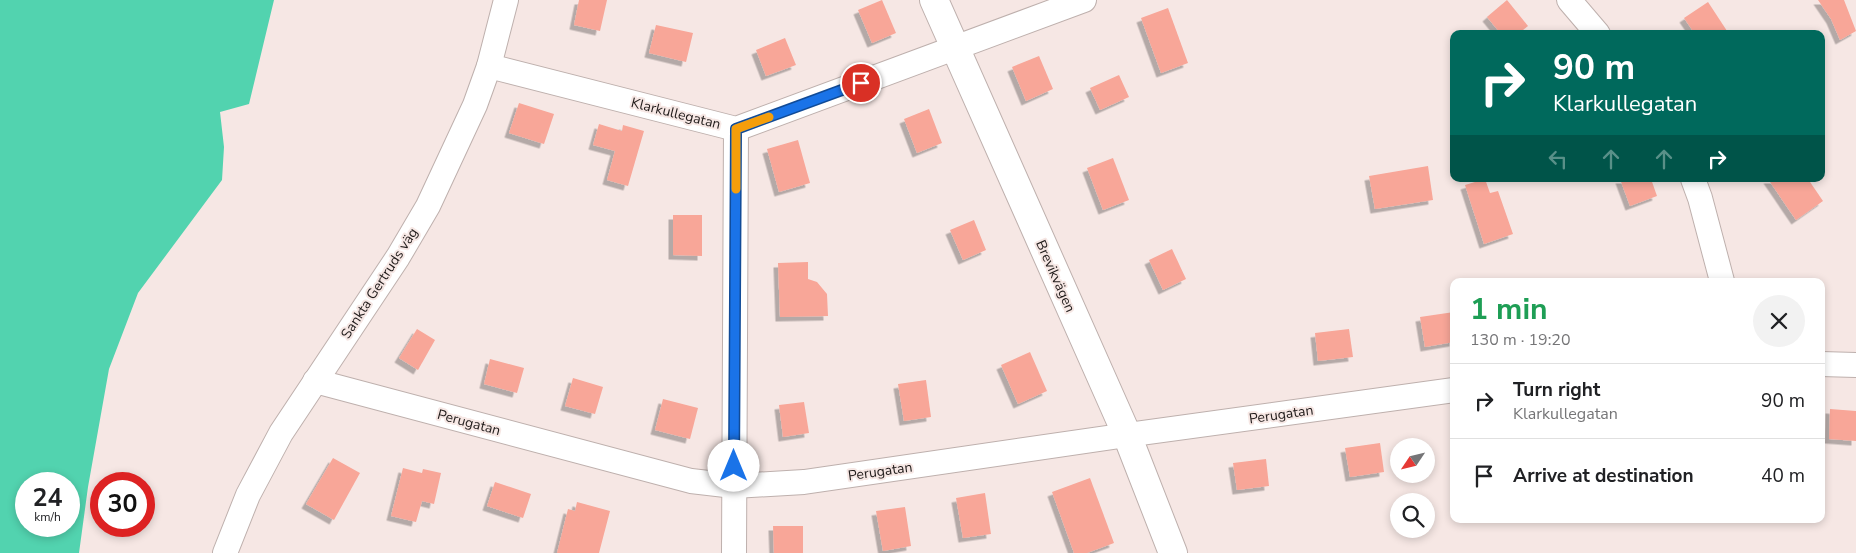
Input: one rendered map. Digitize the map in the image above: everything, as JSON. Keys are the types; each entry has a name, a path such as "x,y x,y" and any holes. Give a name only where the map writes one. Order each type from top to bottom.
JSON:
{"street":[{"name":"Sankta Gertruds väg","path":"225,553 248,495 281,433 398,257 428,206 475,105 489,66 506,0"},
{"name":"Brevikvägen","path":"934,0 1127,435 1173,553"},
{"name":"Klarkullegatan","path":"489,66 736,129 1084,0"},
{"path":"1569,0 1595,30"},
{"path":"734,553 736,129"},
{"path":"1694,182 1721,278"},
{"path":"1825,364 1856,365"},
{"name":"Perugatan","path":"315,381 691,481 734,486 804,482 1450,391"}],"shaded area":[{"path":"0,0 274,0 249,104 220,112 224,147 222,180 138,293 109,369 90,472 79,553 0,553"}],"building":[{"path":"579,0 607,0 600,31 574,25"},
{"path":"882,0 896,33 872,43 858,10"},
{"path":"1507,0 1528,26 1523,30 1498,30 1487,17"},
{"path":"1818,0 1844,0 1856,31 1840,40 1831,19"},
{"path":"1708,2 1726,30 1692,30 1684,18"},
{"path":"1168,8 1188,63 1161,73 1141,18"},
{"path":"656,25 693,33 686,62 649,53"},
{"path":"785,38 796,65 766,76 756,50"},
{"path":"1039,56 1053,89 1026,101 1012,67"},
{"path":"1119,75 1129,97 1100,110 1090,88"},
{"path":"519,103 554,114 544,144 509,133"},
{"path":"929,109 942,143 917,153 904,119"},
{"path":"599,124 622,131 623,125 644,131 628,186 607,180 615,151 593,145"},
{"path":"798,140 810,183 779,192 767,149"},
{"path":"1113,158 1129,200 1103,210 1087,168"},
{"path":"1428,166 1433,200 1375,209 1369,176"},
{"path":"1475,182 1486,182 1490,193 1498,191 1513,234 1484,244 1465,185"},
{"path":"1621,182 1652,182 1657,196 1630,206"},
{"path":"1770,182 1810,182 1823,201 1796,220"},
{"path":"673,215 702,215 702,256 673,255"},
{"path":"974,220 986,250 963,260 950,230"},
{"path":"1172,249 1186,279 1163,290 1149,260"},
{"path":"808,262 808,279 817,282 827,294 828,316 780,317 778,263"},
{"path":"1450,313 1450,343 1425,347 1420,317"},
{"path":"417,329 435,340 418,370 399,358"},
{"path":"1349,329 1353,357 1318,361 1315,333"},
{"path":"1030,352 1047,391 1018,404 1001,365"},
{"path":"490,359 524,368 517,393 484,384"},
{"path":"573,378 603,387 595,414 565,406"},
{"path":"926,380 931,417 904,421 898,384"},
{"path":"663,399 698,408 690,439 655,430"},
{"path":"804,402 809,433 783,437 779,405"},
{"path":"1830,409 1856,411 1856,441 1829,439"},
{"path":"1380,443 1384,472 1350,477 1345,448"},
{"path":"333,458 360,473 334,520 306,504"},
{"path":"1266,459 1269,486 1237,490 1233,463"},
{"path":"403,468 422,473 423,469 441,473 434,504 422,501 416,522 391,516"},
{"path":"1090,478 1114,543 1087,553 1074,553 1052,492"},
{"path":"495,482 531,494 523,518 487,506"},
{"path":"985,493 991,534 963,538 956,498"},
{"path":"577,502 610,511 599,553 557,553 568,509 575,511"},
{"path":"905,507 911,546 883,551 876,511"},
{"path":"773,526 803,526 803,553 774,553"}],"slow traffic":[{"path":"736,189 736,129 769,117"}],"route":[{"path":"734,466 736,129 861,83"}]}
